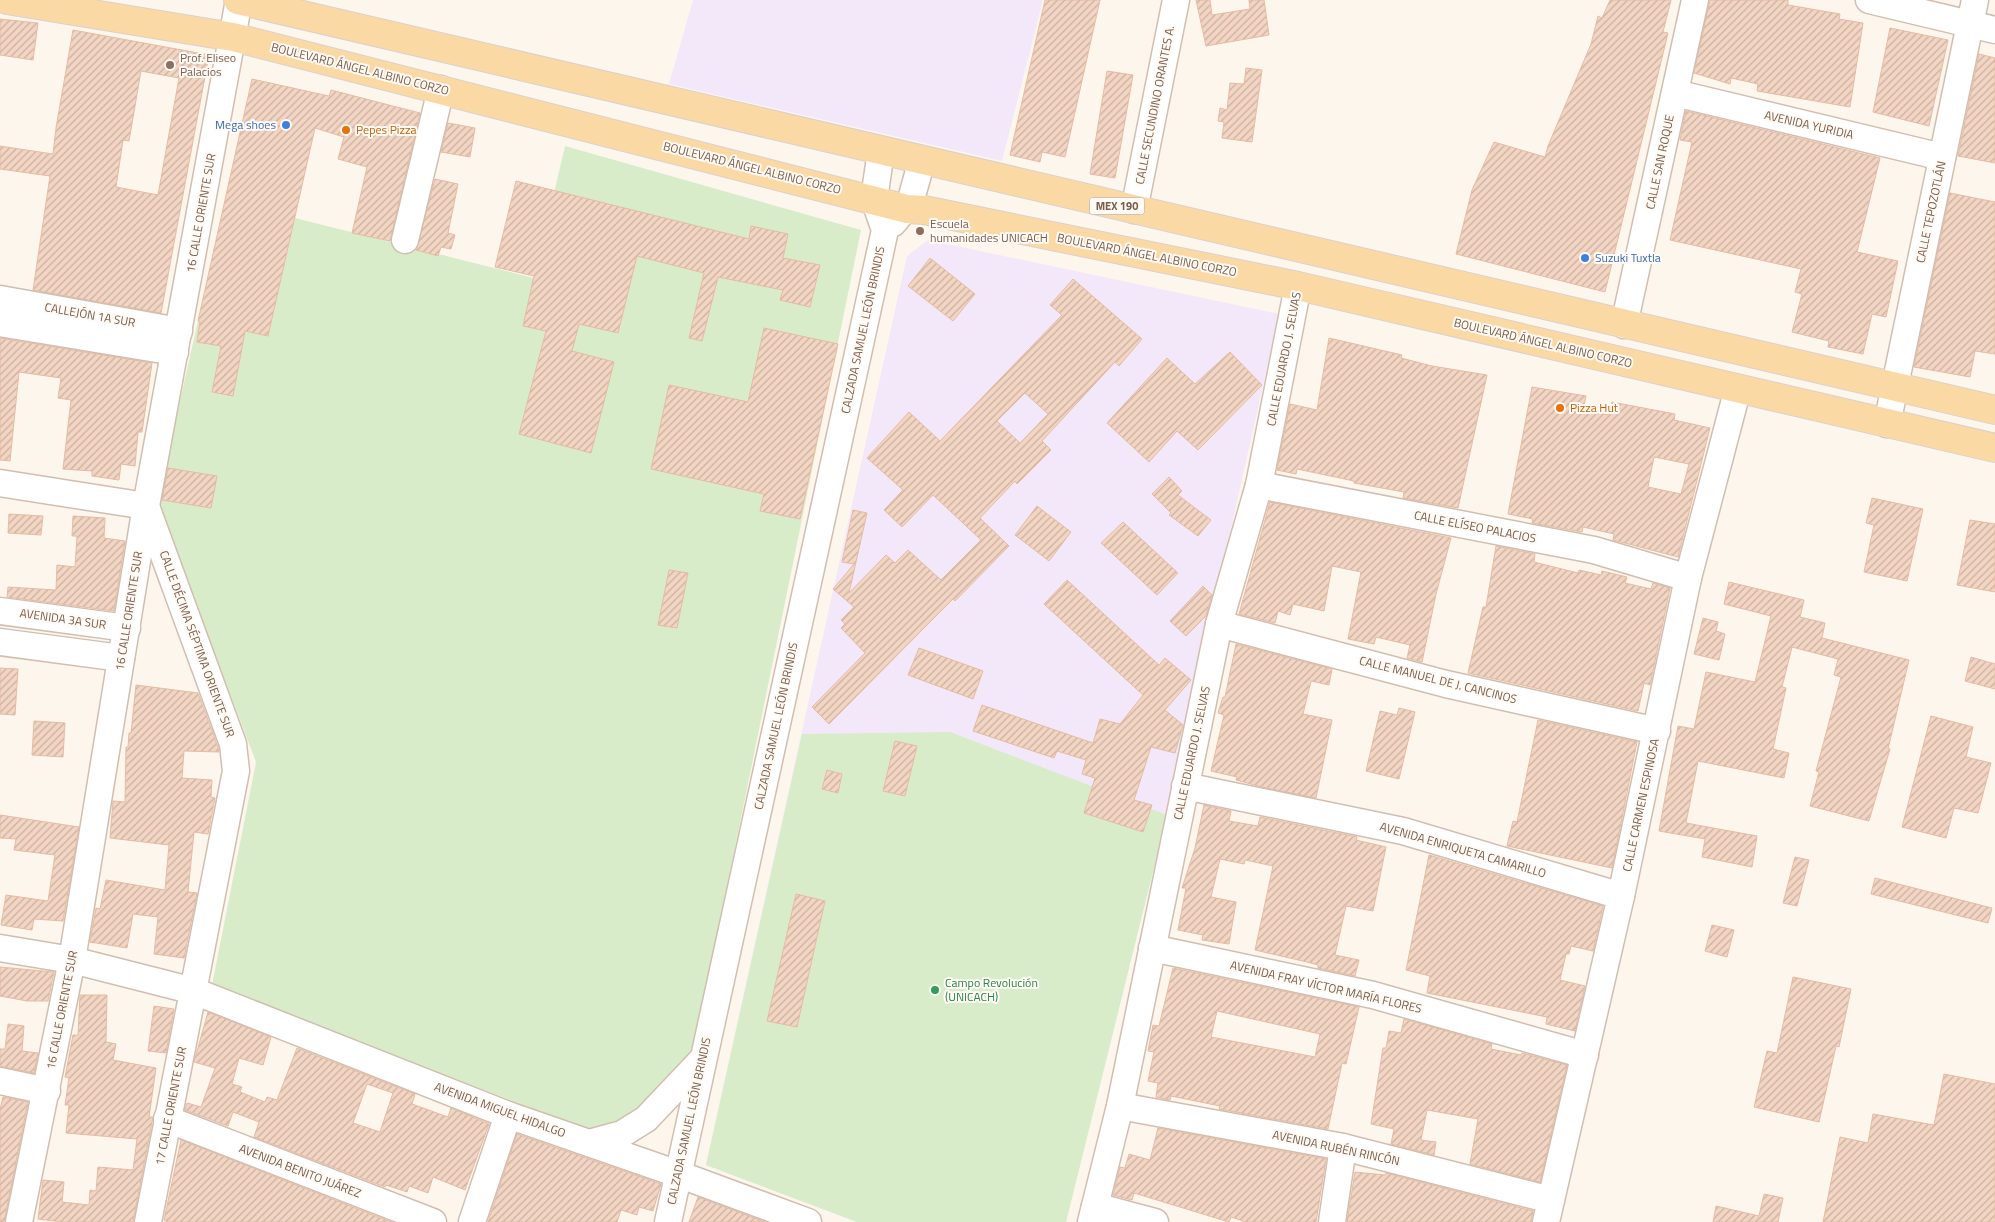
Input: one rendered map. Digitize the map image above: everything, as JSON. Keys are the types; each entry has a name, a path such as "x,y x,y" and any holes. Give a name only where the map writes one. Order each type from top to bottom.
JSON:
{"main road":[{"name":"BOULEVARD ÁNGEL ALBINO CORZO","path":"7,0 233,37 874,198 908,209 934,212 1298,286 1995,448"},
{"name":"MEX 190","path":"239,0 1995,410"}],"street":[{"name":"16 CALLE ORIENTE SUR","path":"19,1222 72,960 146,506 239,0"},
{"name":"CALLE SECUNDINO ORANTES A.","path":"1134,210 1176,0"},
{"name":"CALLE SAN ROQUE","path":"1624,324 1695,0"},
{"path":"1869,0 1973,12 1995,30"},
{"name":"CALLE TEPOZOTLÁN","path":"1887,424 1973,12"},
{"path":"405,240 441,89"},
{"name":"AVENIDA YURIDIA","path":"1675,93 1942,157"},
{"name":"CALZADA SAMUEL LEÓN BRINDIS","path":"668,1222 885,230 874,198 881,151"},
{"path":"908,209 922,160"},
{"name":"CALZADA SAMUEL LEÓN BRINDIS","path":"885,230 908,209"},
{"name":"CALLE EDUARDO J. SELVAS","path":"1093,1214 1120,1106 1220,624 1259,485 1298,286"},
{"name":"CALLEJÓN 1A SUR","path":"0,299 177,341"},
{"name":"CALLEJÓN 1A SUR","path":"0,323 177,341"},
{"name":"CALLE CARMEN ESPINOSA","path":"1548,1211 1621,896 1688,578 1738,388"},
{"path":"0,483 146,506"},
{"name":"CALLE ELÍSEO PALACIOS","path":"1259,485 1594,550 1688,578"},
{"name":"CALLE DÉCIMA SÉPTIMA ORIENTE SUR","path":"146,506 233,744 236,771 194,991"},
{"name":"AVENIDA 3A SUR","path":"0,610 127,628"},
{"name":"CALLE MANUEL DE J. CANCINOS","path":"1220,624 1446,684 1657,731"},
{"path":"0,642 121,658"},
{"name":"AVENIDA ENRIQUETA CAMARILLO","path":"1185,786 1403,831 1621,896"},
{"name":"AVENIDA MIGUEL HIDALGO","path":"0,948 72,960 194,991 508,1115 678,1174 808,1222"},
{"name":"AVENIDA FRAY VÍCTOR MARÍA FLORES","path":"1152,948 1373,995 1584,1055"},
{"name":"17 CALLE ORIENTE SUR","path":"148,1222 194,991"},
{"path":"589,1143 622,1134 646,1120 702,1060"},
{"path":"0,1081 46,1091"},
{"name":"AVENIDA RUBÉN RINCÓN","path":"1120,1106 1343,1147 1548,1211"},
{"path":"472,1222 508,1115"},
{"name":"AVENIDA BENITO JUÁREZ","path":"167,1120 433,1222"},
{"path":"1332,1222 1343,1147"},
{"path":"1093,1214 1155,1222"}],"shaded area":[{"path":"693,0 1043,0 1002,161 669,84"},
{"path":"928,240 1279,314 1167,815 1066,1222 857,1222 706,1165 907,256"}],"green space":[{"path":"565,146 861,230 692,1058 639,1113 590,1131 212,985 256,762 157,502 198,321 268,336 295,218 534,278"},
{"name":"Campo Revolución (UNICACH)","path":"950,732 1167,815 1066,1222 857,1222 706,1165 802,734"}],"building":[{"path":"1045,0 1100,0 1065,157 1042,152 1040,162 1010,155"},
{"path":"1196,0 1210,0 1212,15 1250,9 1249,0 1264,0 1269,35 1206,46"},
{"path":"1610,0 1671,0 1663,32 1668,33 1605,292 1456,254 1472,190 1494,142 1545,157 1591,44 1598,16 1602,18"},
{"path":"1710,0 1788,0 1788,5 1840,14 1839,19 1863,23 1850,107 1757,91 1758,84 1731,78 1730,84 1694,73"},
{"path":"0,19 38,23 33,60 0,55"},
{"path":"1890,28 1948,40 1929,126 1873,112"},
{"path":"73,30 209,55 161,313 33,290 50,176 0,169 0,146 53,154","holes":["141,71 179,78 158,195 116,187 123,140 129,141"]},
{"path":"1979,54 1995,58 1995,163 1958,156"},
{"path":"1246,68 1262,70 1252,142 1222,138 1224,122 1218,121 1220,108 1227,110 1230,83 1244,84"},
{"path":"1107,71 1133,75 1115,178 1090,174"},
{"path":"252,79 329,96 331,90 420,113 390,241 352,233 367,167 338,159 344,137 315,128 268,336 245,331 233,396 212,392 221,346 197,342 200,321 198,321"},
{"path":"1686,111 1880,158 1857,252 1898,261 1886,317 1872,314 1863,354 1828,347 1829,341 1792,332 1802,294 1795,292 1801,269 1670,240 1692,142 1680,140"},
{"path":"448,123 475,128 470,157 441,152"},
{"path":"435,179 458,184 448,233 455,235 451,249 441,247 438,256 416,250"},
{"path":"516,181 749,239 751,226 788,234 783,258 820,265 810,307 780,300 783,290 718,277 702,341 689,338 704,273 637,256 618,333 579,324 572,351 614,362 591,453 519,434 546,331 523,326 534,276 495,267"},
{"path":"1950,193 1995,202 1995,354 1975,351 1970,377 1914,367"},
{"path":"930,258 975,294 953,321 908,286"},
{"path":"1073,279 1142,339 1119,366 1115,362 1042,441 1051,450 1017,484 1015,481 980,518 1009,546 955,601 953,599 829,724 812,707 865,653 841,628 845,624 841,620 854,607 833,589 854,564 842,562 853,510 867,513 849,593 886,555 895,563 908,550 941,580 981,540 933,495 902,527 884,510 903,490 867,458 909,412 940,441 1062,315 1050,305","holes":["1025,393 1048,414 1020,443 997,421"]},
{"path":"764,328 838,344 800,519 760,511 764,494 651,469 669,385 748,402"},
{"path":"0,338 152,363 142,432 138,432 135,466 121,464 119,480 92,476 92,471 63,469 71,400 58,398 61,378 19,372 10,461 0,460"},
{"path":"1329,338 1402,355 1401,358 1432,366 1487,375 1458,508 1403,498 1404,492 1354,483 1354,481 1297,469 1296,474 1277,470 1290,404 1317,410"},
{"path":"1230,352 1262,385 1198,450 1177,431 1149,462 1107,423 1167,358 1195,384"},
{"path":"1532,387 1586,396 1583,410 1609,415 1612,402 1675,414 1674,420 1710,428 1678,557 1613,540 1614,534 1583,527 1582,532 1532,523 1533,519 1508,514","holes":["1654,457 1689,464 1681,494 1648,487"]},
{"path":"168,468 217,476 211,508 162,500"},
{"path":"1169,477 1182,491 1178,495 1211,520 1198,536 1169,515 1171,513 1152,494"},
{"path":"1872,498 1923,509 1907,581 1864,572 1874,525 1866,523"},
{"path":"1270,502 1451,538 1436,594 1422,662 1407,658 1410,645 1376,637 1374,644 1348,639 1361,572 1332,566 1324,611 1293,604 1290,615 1278,611 1275,623 1239,614"},
{"path":"1037,506 1071,532 1049,561 1015,535"},
{"path":"9,514 43,516 41,535 8,533"},
{"path":"73,516 105,518 104,538 125,541 114,611 7,597 8,587 56,590 57,565 75,567 77,536 72,536"},
{"path":"1970,520 1995,524 1995,592 1957,585"},
{"path":"1123,522 1178,573 1157,595 1101,543"},
{"path":"1496,546 1535,554 1534,562 1578,573 1579,570 1601,575 1602,571 1627,577 1625,583 1651,589 1653,583 1670,588 1650,685 1644,683 1638,711 1468,673 1483,607 1486,607"},
{"path":"669,570 688,573 677,628 658,625"},
{"path":"1067,580 1159,665 1165,658 1191,680 1165,710 1183,725 1175,753 1151,747 1134,800 1152,805 1143,832 1084,813 1095,778 1082,774 1086,760 1057,751 1054,758 973,731 982,705 1093,743 1100,719 1120,724 1143,695 1044,604"},
{"path":"1729,582 1804,600 1800,617 1825,623 1822,638 1909,660 1888,749 1890,749 1869,821 1810,806 1819,772 1816,771 1841,677 1834,675 1838,659 1792,647 1782,687 1786,688 1773,749 1789,753 1784,778 1698,761 1686,823 1757,836 1752,867 1702,857 1705,839 1659,831 1678,726 1694,729 1706,672 1755,682 1771,616 1724,604"},
{"path":"1203,586 1212,595 1206,616 1186,636 1170,621"},
{"path":"1703,618 1718,622 1716,631 1725,634 1719,660 1694,654"},
{"path":"1236,644 1332,669 1329,685 1311,681 1303,714 1332,720 1316,798 1262,787 1236,780 1237,777 1211,771 1224,715 1218,713 1223,697 1225,697"},
{"path":"919,648 983,671 973,699 908,675"},
{"path":"1971,657 1995,664 1995,689 1965,681"},
{"path":"0,668 18,669 15,715 0,714"},
{"path":"136,685 198,693 219,752 184,751 182,778 212,780 211,797 215,798 208,834 194,832 188,892 197,893 184,958 154,954 158,917 133,914 127,948 90,942 96,908 100,909 106,880 165,890 169,845 110,838 113,801 125,802 126,747 128,747 129,733 131,733"},
{"path":"1399,708 1415,712 1399,779 1366,771 1380,711 1397,715"},
{"path":"1931,716 1973,727 1966,757 1991,763 1978,813 1954,808 1946,838 1902,827"},
{"path":"1538,720 1637,742 1612,868 1507,846 1513,821 1517,822"},
{"path":"34,721 65,723 63,757 32,755"},
{"path":"895,741 917,746 905,796 883,791"},
{"path":"827,770 842,774 838,793 822,789"},
{"path":"1204,805 1231,811 1229,821 1258,826 1260,817 1357,837 1356,840 1386,847 1373,911 1346,906 1335,955 1359,960 1355,976 1318,968 1318,965 1255,950 1273,866 1245,860 1244,864 1220,859 1211,897 1236,902 1229,944 1202,940 1203,935 1178,930 1186,888 1182,888 1195,848"},
{"path":"0,815 79,827 63,921 34,919 32,930 1,925 6,895 48,901 55,855 14,850 16,839 0,838"},
{"path":"1429,855 1603,906 1593,951 1571,946 1569,954 1566,954 1560,980 1585,986 1575,1031 1546,1024 1547,1017 1427,993 1430,976 1406,970"},
{"path":"1795,857 1809,860 1797,906 1783,903"},
{"path":"1875,878 1992,908 1988,923 1871,894"},
{"path":"796,894 825,901 797,1027 767,1021"},
{"path":"1712,925 1734,930 1727,957 1705,951"},
{"path":"0,967 54,972 48,1001 27,1001 0,996"},
{"path":"1173,968 1359,1007 1346,1064 1342,1063 1328,1129 1219,1109 1220,1106 1171,1096 1170,1100 1156,1097 1158,1083 1148,1081 1154,1052 1148,1051 1153,1025 1159,1026","holes":["1217,1011 1320,1034 1315,1057 1211,1037"]},
{"path":"1793,977 1851,989 1839,1047 1836,1046 1819,1122 1754,1107 1767,1051 1777,1053"},
{"path":"80,995 107,995 106,1042 116,1044 113,1060 156,1068 149,1117 153,1117 133,1222 62,1222 38,1219 43,1180 64,1182 62,1202 89,1205 90,1190 96,1191 98,1167 133,1170 137,1139 66,1133 69,1105 65,1105 69,1078 65,1077 73,1035 78,1035"},
{"path":"154,1006 174,1009 166,1053 148,1051"},
{"path":"208,1012 271,1037 263,1065 239,1058 232,1084 242,1087 240,1092 265,1102 267,1097 277,1100 297,1048 415,1094 412,1104 448,1117 451,1108 489,1124 465,1190 433,1177 428,1193 409,1186 407,1192 386,1185 385,1187 254,1137 259,1122 233,1112 228,1126 185,1110 187,1103 201,1107 215,1068 194,1062","holes":["367,1084 393,1093 380,1132 353,1123"]},
{"path":"1404,1019 1492,1044 1491,1049 1521,1055 1522,1053 1567,1065 1540,1182 1470,1164 1478,1119 1427,1110 1421,1140 1436,1142 1434,1155 1391,1144 1394,1129 1371,1124 1383,1048 1386,1048 1389,1031 1401,1033"},
{"path":"8,1024 24,1026 22,1051 38,1053 34,1073 0,1066 0,1049 5,1049"},
{"path":"1944,1074 1995,1084 1995,1222 1823,1222 1840,1137 1868,1143 1873,1114 1934,1125"},
{"path":"3,1097 28,1102 4,1222 0,1222 0,1109"},
{"path":"1158,1128 1326,1159 1316,1222 1246,1222 1231,1217 1229,1222 1134,1193 1132,1200 1113,1195 1120,1167 1125,1168 1129,1154 1150,1160"},
{"path":"517,1134 661,1184 653,1211 639,1207 637,1215 621,1210 617,1222 488,1222"},
{"path":"181,1140 391,1222 168,1222 164,1220"},
{"path":"1355,1172 1385,1175 1386,1173 1533,1211 1531,1222 1347,1222"},
{"path":"1764,1194 1783,1198 1778,1222 1713,1222 1716,1206 1759,1216"},
{"path":"698,1197 765,1222 689,1222"}],"place":[{"name":"Prof. Eliseo Palacios","path":"170,65"},
{"name":"Mega shoes","path":"286,125"},
{"name":"Pepes Pizza","path":"346,130"},
{"name":"Escuela humanidades UNICACH","path":"920,231"},
{"name":"Suzuki Tuxtla","path":"1585,258"},
{"name":"Pizza Hut","path":"1560,408"},
{"name":"Campo Revolución (UNICACH)","path":"935,990"}]}
